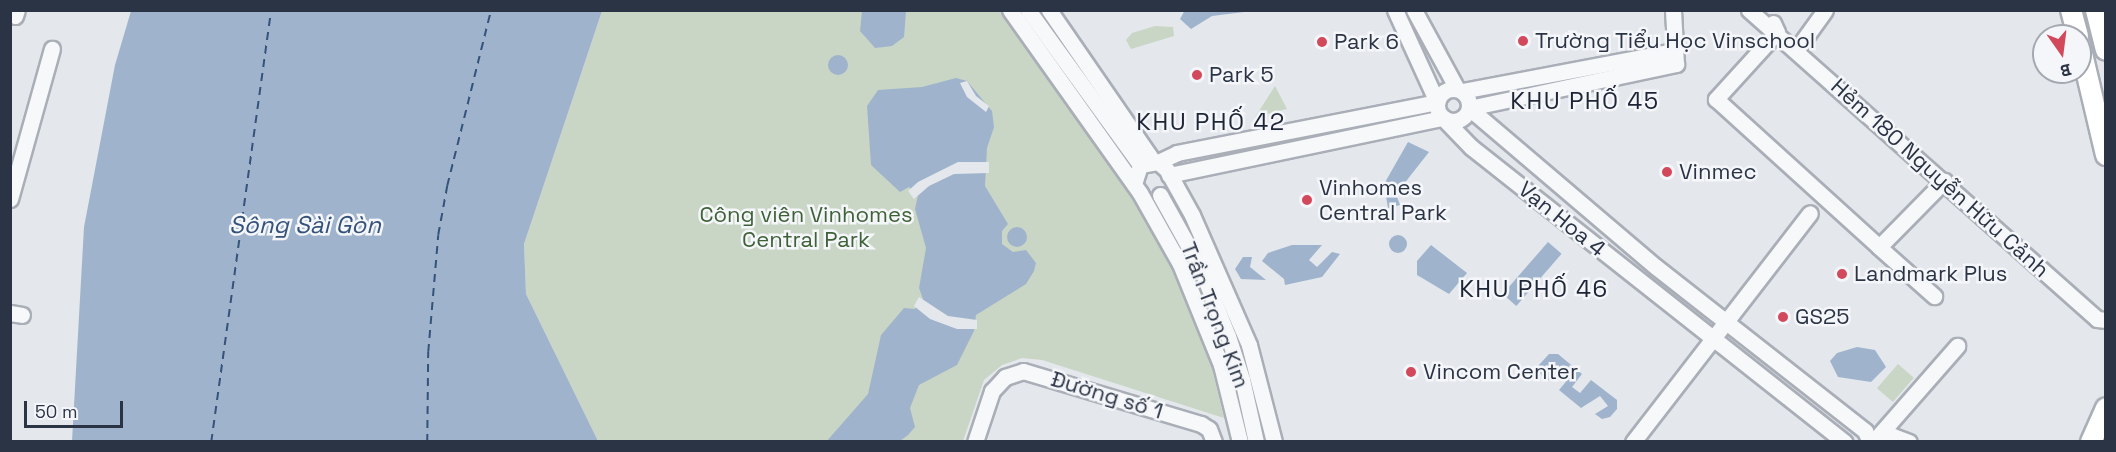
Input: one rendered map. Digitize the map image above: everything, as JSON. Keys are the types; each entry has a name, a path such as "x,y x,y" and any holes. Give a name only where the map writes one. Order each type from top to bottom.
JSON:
{"main road":[{"path":"2096,10 2106,50"},
{"path":"2089,84 2106,155"},
{"path":"2091,441 2106,408"}],"street":[{"name":"Trần Trọng Kim","path":"1010,10 1137,189 1192,289 1221,365 1240,441"},
{"name":"Trần Trọng Kim","path":"1028,10 1150,163 1169,177 1206,241 1249,345 1274,441"},
{"name":"Trần Trọng Kim","path":"1049,10 1150,163"},
{"path":"1395,10 1443,118"},
{"path":"1414,10 1469,108"},
{"path":"1672,10 1675,57"},
{"name":"Hẻm 180 Nguyễn Hữu Cảnh","path":"1749,10 1778,32 2097,319 2106,320"},
{"name":"Hẻm 180 Nguyễn Hữu Cảnh","path":"1766,10 1778,32"},
{"path":"1797,49 1825,10"},
{"path":"1778,32 1716,99 1934,296"},
{"path":"10,199 13,180 52,49"},
{"path":"1675,57 1469,108 1459,120 1443,118 1169,177 1160,195 1150,197 1137,189 1150,163 1177,153 1437,102 1442,93 1675,57"},
{"name":"Vạn Hoa 4","path":"1469,108 1656,267 1727,319 1865,431 1871,441 1958,346"},
{"name":"Vạn Hoa 4","path":"1443,118 1472,147 1845,441"},
{"path":"1472,147 1496,132"},
{"path":"1879,247 1944,181"},
{"name":"Trần Trọng Kim","path":"1160,195 1201,269 1228,336 1256,441"},
{"path":"1633,441 1810,213"},
{"name":"Đường số 1","path":"975,441 992,391 1005,377 1023,371 1033,372 1211,435"},
{"path":"1878,441 1893,436 1909,441"}],"green space":[{"name":"Công viên Vinhomes Central Park","path":"602,11 1003,11 1133,194 1178,270 1204,335 1224,418 1042,360 1022,358 1002,365 984,380 963,441 598,441 526,294 524,244"},
{"path":"1155,26 1173,27 1174,36 1131,49 1126,40 1132,33"},
{"path":"1275,86 1287,109 1255,117"},
{"path":"1898,364 1914,378 1893,402 1877,388"}],"water":[{"path":"1185,10 1252,11 1212,16 1191,29 1180,19"},
{"name":"Sông Sài Gòn","path":"131,11 602,11 524,244 526,294 598,441 72,441 84,227 115,65"},
{"path":"862,11 906,11 904,37 892,46 875,48 860,31"},
{"path":"838,55 845,58 848,65 845,72 838,75 831,72 828,65 831,58"},
{"path":"956,78 967,81 992,111 994,127 987,148 985,186 1008,224 1002,231 1002,244 1013,252 1026,250 1036,263 1034,271 1026,284 976,315 974,331 957,365 919,385 910,408 915,427 908,435 900,441 826,442 868,394 881,335 904,308 915,309 923,299 919,288 926,248 915,209 918,195 909,187 900,192 871,165 867,106 878,90 922,87"},
{"path":"1408,142 1429,152 1396,194 1400,205 1388,208 1384,184"},
{"path":"1017,227 1024,230 1027,237 1024,244 1017,247 1010,244 1007,237 1010,230"},
{"path":"1398,235 1404,238 1407,244 1404,250 1398,253 1392,250 1389,244 1392,238"},
{"path":"1548,242 1562,254 1516,306 1503,294"},
{"path":"1292,245 1322,245 1309,260 1317,267 1332,252 1340,254 1322,277 1285,285 1284,279 1262,261 1268,253"},
{"path":"1431,245 1467,273 1449,294 1417,275 1417,261"},
{"path":"1243,257 1252,257 1250,267 1266,280 1241,279 1235,269"},
{"path":"1857,347 1875,350 1886,367 1871,382 1838,377 1830,361 1837,353"},
{"path":"1549,354 1558,354 1582,374 1572,387 1580,393 1591,380 1617,400 1617,409 1610,417 1602,419 1595,414 1608,406 1600,396 1581,408 1559,390 1569,378 1558,369 1548,381 1541,375 1538,366"}],"pier":[{"path":"967,81 976,96 989,106 986,112 967,97 960,83"},
{"path":"958,162 989,162 989,173 954,174 929,186 914,199 908,191 918,182"},
{"path":"919,297 948,316 977,320 977,329 957,329 930,319 914,306"}],"ferry route":[{"path":"211,442 271,10"},
{"path":"427,442 428,352 438,235 447,186 491,10"}],"place":[{"name":"Trường Tiểu Học Vinschool","path":"1523,41"},
{"name":"Park 6","path":"1322,42"},
{"name":"Park 5","path":"1197,75"},
{"name":"Vinmec","path":"1667,172"},
{"name":"Vinhomes Central Park","path":"1307,200"},
{"name":"Landmark Plus","path":"1842,274"},
{"name":"GS25","path":"1783,317"},
{"name":"Vincom Center","path":"1411,372"}],"district":[{"name":"KHU PHỐ 45","path":"1585,101"},
{"name":"KHU PHỐ 42","path":"1211,122"},
{"name":"KHU PHỐ 46","path":"1534,289"}]}
